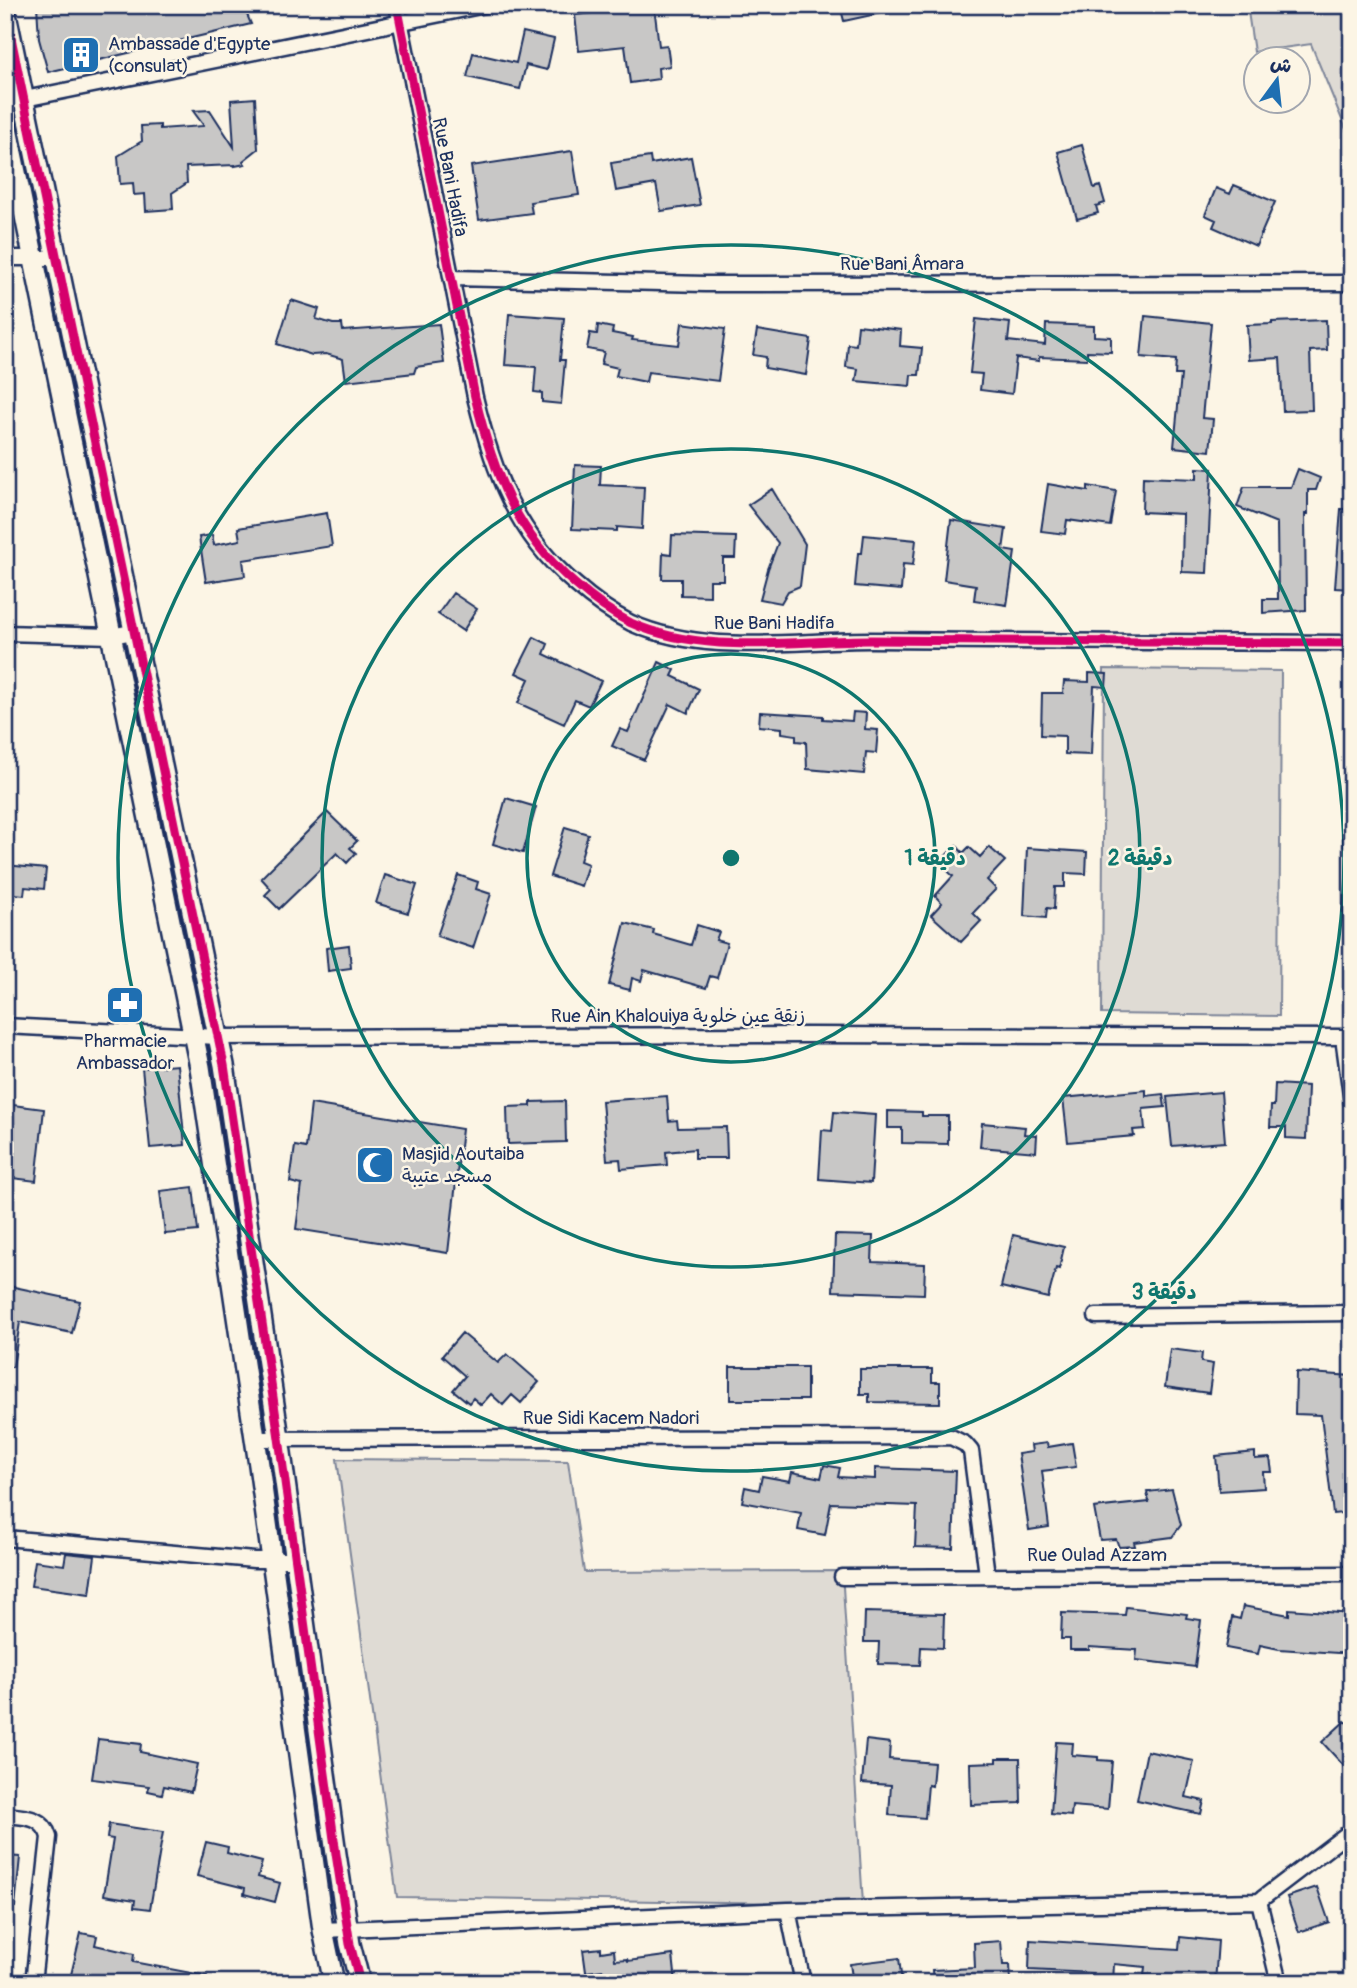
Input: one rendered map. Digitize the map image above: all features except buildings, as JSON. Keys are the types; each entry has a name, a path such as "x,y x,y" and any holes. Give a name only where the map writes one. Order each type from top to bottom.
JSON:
{"street":[{"name":"Rue Bani Hadifa","path":"397,5 475,397 488,449 506,495 528,534 555,567 593,600 631,622 673,637 728,643 866,640 1352,643"},
{"path":"14,101 485,5"},
{"path":"5,9 14,101 56,258 218,1037 279,1438 348,1928 360,1983"},
{"path":"5,119 194,1037 256,1439 323,1930 334,1983"},
{"path":"5,258 56,258"},
{"name":"Rue Bani Âmara","path":"452,278 705,284 1352,283"},
{"path":"5,633 111,636 133,632"},
{"name":"Rue Ain Khalouiya زنقة عين خلوية","path":"5,1026 194,1037 1348,1037"},
{"path":"1348,1037 1352,1102"},
{"path":"1096,1317 1352,1313"},
{"name":"Rue Sidi Kacem Nadori","path":"256,1439 951,1437 965,1444 971,1451 987,1575"},
{"path":"5,1538 296,1560"},
{"name":"Rue Oulad Azzam","path":"842,1577 1352,1574"},
{"path":"5,1815 35,1819 43,1824 49,1837 33,1983"},
{"path":"323,1930 788,1910 1259,1901 1352,1830"},
{"path":"1259,1901 1279,1983"},
{"path":"788,1910 803,1983"}],"shaded area":[{"path":"1247,5 1352,5 1352,144 1311,44 1253,46"},
{"path":"1104,669 1281,671 1279,1016 1102,1014"},
{"path":"337,1459 568,1461 584,1572 842,1571 863,1904 397,1897"}],"cycle path":[{"path":"397,5 475,397 490,450 509,499 537,544 575,584 609,610 631,623 659,633 719,643 871,640 1352,643"},
{"path":"5,9 224,1065 336,1854 350,1944 360,1983"}],"place":[{"name":"Ambassade d'Egypte (consulat)","path":"81,55"},
{"name":"Pharmacie Ambassador","path":"125,1005"},
{"name":"Masjid Aoutaiba مسجد عتيبة","path":"375,1165"}]}
